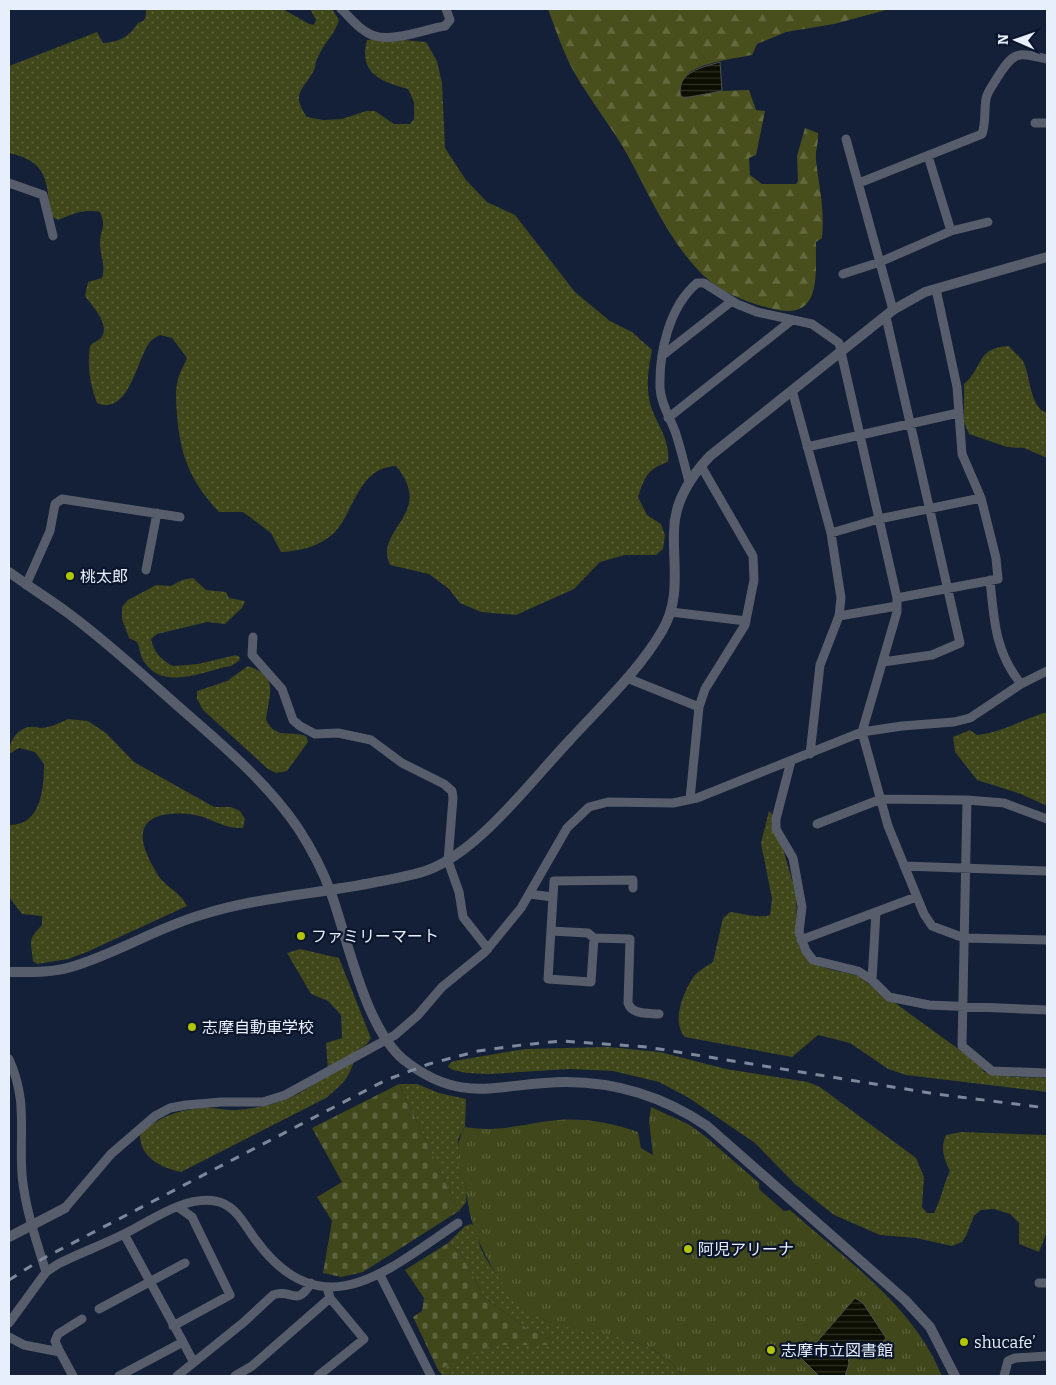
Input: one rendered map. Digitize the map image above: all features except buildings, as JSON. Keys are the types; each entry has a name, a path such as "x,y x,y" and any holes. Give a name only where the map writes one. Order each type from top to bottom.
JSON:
{"street":[{"path":"341,9 366,32 376,37 387,38 445,26 450,20 446,9"},
{"path":"859,183 982,134 986,96 1007,62 1014,55 1025,54 1047,59"},
{"path":"1035,123 1047,123"},
{"path":"846,139 880,262 912,422 960,643 932,655 882,662"},
{"path":"928,156 951,231"},
{"path":"9,183 42,196 53,236"},
{"path":"843,274 880,262 951,231 988,222"},
{"path":"9,972 48,971 72,967 198,915 227,907 330,891 413,875 448,861 491,825 627,678 652,647 671,612 676,592 675,522 689,482 701,466 725,443 890,313 936,289 1047,257"},
{"path":"689,482 660,388 667,333 674,311 689,289 697,283 704,283 732,301 757,312 812,324 839,342 897,602 862,732 888,826 916,897 932,926 964,938 1047,940"},
{"path":"839,616 949,588 998,579 996,558 981,498 962,454 958,413 958,387 936,289"},
{"path":"664,354 732,301"},
{"path":"668,418 792,320"},
{"path":"792,390 831,533 841,598 839,616 820,665 810,754"},
{"path":"807,447 958,413"},
{"path":"690,799 699,708 705,689 746,621 754,580 753,556 701,466"},
{"path":"831,533 880,519 981,498"},
{"path":"26,585 50,531 55,504 62,499 180,517"},
{"path":"146,570 157,513"},
{"path":"9,572 69,614 226,749 278,801 299,830 330,891 364,994 378,1025 398,1055 427,1075 453,1086 471,1090 491,1090 553,1082 615,1086 656,1098 693,1116 707,1126 905,1300 930,1327 955,1376"},
{"path":"990,580 995,633 1008,668 1021,684"},
{"path":"671,612 746,621"},
{"path":"253,637 252,655 282,689 293,720 300,726 315,734 346,734 371,740 402,764 448,787 453,798 448,861 459,892 463,916 488,949"},
{"path":"9,1237 64,1208 111,1154 155,1116 170,1108 221,1102 263,1102 285,1095 395,1035 418,1015 442,987 488,949 521,908 567,828 589,807 608,802 673,803 690,799 792,761 862,732 902,726 954,722 970,718 1021,684 1047,671"},
{"path":"627,678 699,708"},
{"path":"792,761 776,819 776,829 793,858 802,907 799,923 801,940 813,960 858,971 872,980 889,997 929,1005 1047,1010"},
{"path":"817,824 881,799 967,800 1004,803 1047,818"},
{"path":"967,800 962,1046 992,1071 1047,1073"},
{"path":"904,866 1047,871"},
{"path":"594,938 591,982 548,979 554,881 633,880 634,888"},
{"path":"529,894 553,897"},
{"path":"801,940 916,897"},
{"path":"872,980 876,912"},
{"path":"551,931 588,933 594,938 630,939 628,1003 630,1009 634,1012 659,1014"},
{"path":"9,1058 20,1090 22,1175 32,1225 46,1272"},
{"path":"9,1323 46,1272 78,1254 178,1208 200,1201 216,1201 227,1206 240,1217 266,1256 291,1275 327,1287 357,1285 380,1275 458,1223"},
{"path":"174,1326 230,1295 192,1217 178,1208"},
{"path":"124,1234 193,1361"},
{"path":"98,1309 184,1263"},
{"path":"380,1275 431,1376"},
{"path":"177,1376 193,1361 244,1322 273,1295 299,1296 304,1294 311,1283"},
{"path":"318,1376 364,1339 330,1298 327,1287"},
{"path":"235,1376 252,1366 330,1298"},
{"path":"73,1376 54,1341 58,1334 82,1319"},
{"path":"9,1337 24,1345 60,1352"},
{"path":"119,1376 183,1342"},
{"path":"1004,1376 1008,1361 1015,1358 1047,1356"}],"green space":[{"path":"146,9 283,9 314,25 316,20 310,9 332,9 339,20 320,52 314,70 302,89 299,98 302,109 307,117 323,120 342,119 366,111 375,111 394,124 410,124 414,119 414,102 408,89 389,83 374,74 366,61 367,40 380,38 426,42 437,61 442,83 445,148 466,180 487,202 515,215 575,292 610,321 632,332 652,350 648,392 651,407 667,444 668,462 651,471 638,497 647,515 661,524 665,535 663,549 656,555 625,555 600,562 574,589 516,615 481,612 460,603 449,589 429,574 390,565 387,552 389,541 402,520 410,497 407,483 396,466 384,468 367,480 339,527 334,533 313,546 281,552 271,533 243,512 219,512 209,501 194,478 184,455 178,429 176,392 179,376 187,358 172,338 160,335 151,341 145,350 131,384 117,402 108,405 97,403 90,375 89,354 90,346 100,339 104,328 100,317 85,296 88,282 102,278 103,265 100,238 103,225 102,217 100,212 94,211 78,213 58,220 51,216 46,183 39,168 22,157 9,153 9,66 97,32 103,43 119,40 144,20"},
{"path":"548,9 890,9 834,24 786,32 757,44 752,55 718,61 693,70 686,76 681,87 680,92 684,98 722,91 749,90 756,110 765,111 756,155 749,158 750,175 762,184 796,184 798,181 797,156 805,128 818,133 816,156 823,228 822,238 816,242 814,290 810,300 803,307 793,311 778,310 739,298 720,288 704,276 692,263 670,234 627,154 574,72"},
{"path":"1009,346 1023,361 1034,398 1041,410 1047,413 1047,458 1024,448 1007,447 969,434 964,422 964,384 971,377 985,354 998,347"},
{"path":"193,578 206,590 226,592 229,598 245,601 242,608 225,624 207,622 157,634 151,639 156,652 173,666 198,664 236,655 240,657 239,661 231,666 197,675 174,678 163,676 153,671 145,663 137,642 129,638 122,619 122,607 128,600 156,585 171,586 182,580"},
{"path":"248,666 265,675 269,681 270,694 266,720 270,726 279,732 306,736 308,742 287,771 276,773 268,769 203,710 197,699 197,691 227,681"},
{"path":"1047,712 1047,806 1021,794 977,780 955,752 953,737 970,730 977,735 995,731"},
{"path":"68,719 88,721 106,733 134,762 214,807 231,807 240,811 245,819 243,828 227,826 203,817 187,814 168,814 151,820 146,825 143,833 146,853 159,877 180,896 187,906 87,952 68,959 37,964 33,961 31,941 42,925 42,916 22,914 9,897 9,825 20,824 34,812 41,794 44,764 35,752 19,748 9,754 9,749 12,740 21,730 32,727 49,727"},
{"path":"769,811 773,815 771,824 782,845 796,894 797,926 811,962 828,969 858,976 979,1064 984,1072 1014,1077 1047,1078 1047,1092 906,1075 888,1069 850,1043 818,1035 792,1057 685,1037 679,1023 680,1007 686,990 694,976 713,962 723,918 730,912 755,916 770,915 772,899 761,843"},
{"path":"300,949 339,958 371,1038 367,1044 357,1051 347,1077 326,1098 181,1172 153,1161 144,1150 140,1135 160,1119 177,1112 195,1109 237,1110 274,1103 287,1099 310,1087 328,1071 326,1043 342,1038 341,1015 328,1001 311,994 287,953"},
{"path":"608,1047 660,1052 726,1069 808,1082 820,1087 916,1158 924,1177 922,1207 927,1213 934,1213 950,1171 946,1162 943,1144 946,1135 961,1132 1047,1135 1047,1232 1039,1252 1019,1244 1019,1223 1010,1214 994,1209 981,1210 974,1216 962,1242 952,1246 916,1238 880,1235 834,1215 795,1184 755,1143 689,1098 659,1082 613,1071 570,1069 489,1074 467,1073 448,1067 454,1061 525,1049"},
{"path":"399,1084 417,1084 439,1093 466,1099 465,1127 458,1139 462,1177 467,1191 466,1202 459,1211"},
{"path":"399,1084 459,1211 363,1272 341,1277 323,1273 332,1221 317,1197 342,1182 312,1128"},
{"path":"651,1107 690,1125 706,1137 759,1183 759,1189 784,1211 790,1210 876,1285 914,1327 942,1376 683,1376 669,1361 639,1343 549,1322 531,1313 523,1306 509,1292 497,1275 487,1259 475,1231 458,1158 458,1146 465,1127 490,1129 558,1120 599,1122 638,1132 641,1148 653,1155 649,1121"},
{"path":"471,1224 477,1232 482,1251 492,1268 515,1295 539,1317 553,1323 631,1340 659,1353 683,1376 443,1376 438,1370 471,1353 493,1345 552,1345 547,1335 530,1331 484,1297 460,1252 448,1243 465,1226"},
{"path":"448,1243 460,1252 484,1297 530,1331 548,1335 553,1345 493,1345 438,1370 413,1317 422,1311 424,1298 405,1270"}],"shaded area":[{"path":"720,62 722,91 684,98 681,96 680,88 686,76 699,69"},
{"path":"855,1298 863,1303 886,1338 872,1356 848,1355 849,1364 845,1376 819,1376 802,1359"}],"railway":[{"path":"9,1280 42,1259 386,1080 429,1064 478,1051 561,1041 647,1047 936,1094 1047,1108"}],"place":[{"name":"桃太郎","path":"70,576"},
{"name":"ファミリーマート","path":"301,936"},
{"name":"志摩自動車学校","path":"192,1027"},
{"name":"阿児アリーナ","path":"688,1249"},
{"name":"shucafe’","path":"964,1342"},
{"name":"志摩市立図書館","path":"771,1350"}]}
